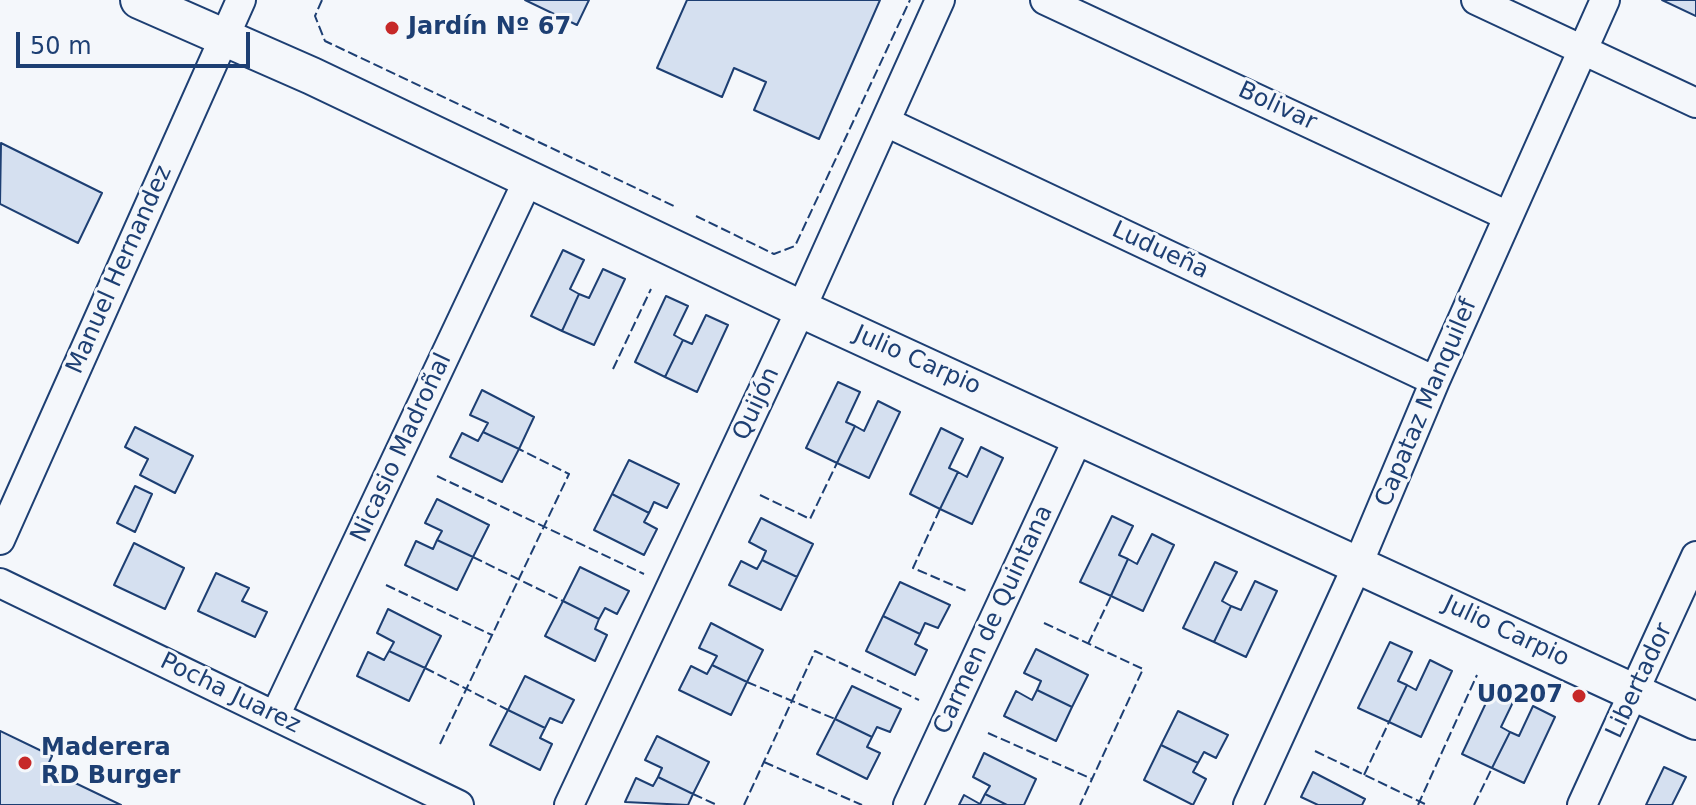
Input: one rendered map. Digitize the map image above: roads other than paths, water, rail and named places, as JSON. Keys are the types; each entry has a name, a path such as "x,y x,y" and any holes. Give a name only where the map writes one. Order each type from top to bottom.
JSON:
{"street":[{"name":"Julio Carpio","path":"139,0 1696,721"},
{"name":"Manuel Hernandez","path":"0,540 241,0"},
{"name":"Quijón","path":"569,805 801,309 940,0"},
{"name":"Bolivar","path":"1045,0 1508,216"},
{"path":"1476,0 1696,103"},
{"name":"Capataz Manquilef","path":"1248,805 1358,564 1435,381 1605,0"},
{"name":"Ludueña","path":"886,122 1435,381"},
{"name":"Nicasio Madroñal","path":"275,716 528,180"},
{"name":"Carmen de Quintana","path":"908,805 1080,434"},
{"name":"Libertador","path":"1582,805 1696,556"},
{"name":"Pocha Juarez","path":"0,583 459,805"}],"place":[{"name":"Jardín Nº 67","path":"392,28"},
{"name":"U0207","path":"1579,696"},
{"name":"Maderera RD Burger","path":"25,763"}]}
